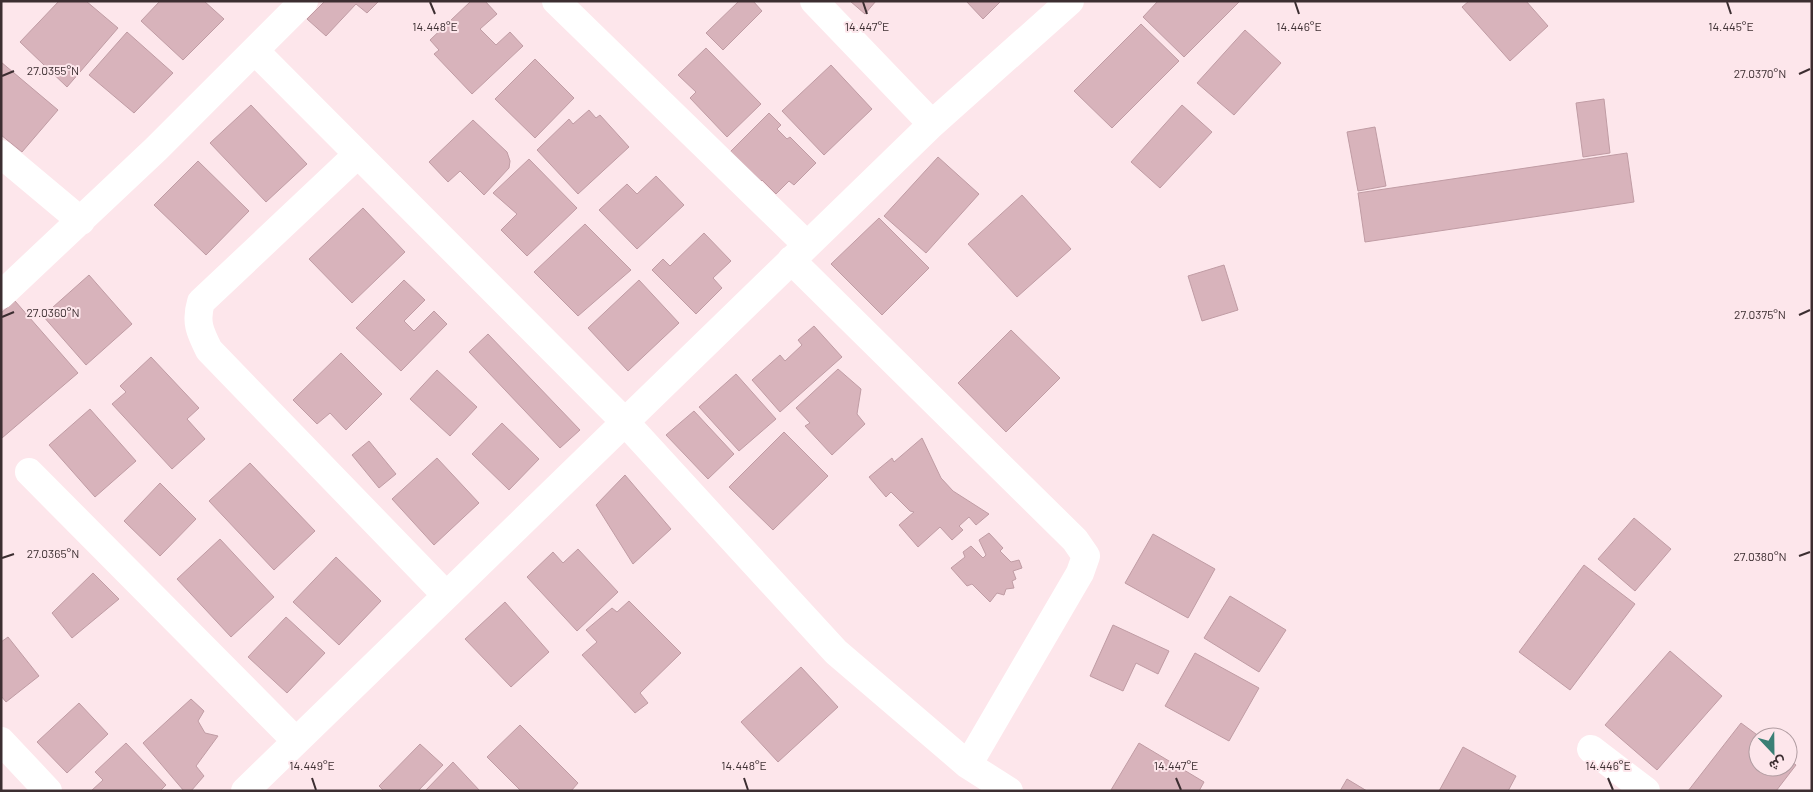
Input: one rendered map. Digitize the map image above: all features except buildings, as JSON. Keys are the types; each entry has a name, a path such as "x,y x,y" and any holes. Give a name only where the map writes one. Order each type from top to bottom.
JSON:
{"street":[{"path":"1,295 81,221 304,1"},
{"path":"556,1 1075,540 1086,556 1080,573 968,765"},
{"path":"814,1 932,124"},
{"path":"245,791 932,124 1070,1"},
{"path":"255,51 624,422 836,652 968,765 1009,791"},
{"path":"1,154 81,221"},
{"path":"358,154 201,302 196,316 198,330 209,350 446,595"},
{"path":"29,472 296,741"},
{"path":"1,741 48,791"},
{"path":"1591,749 1646,791"}]}
